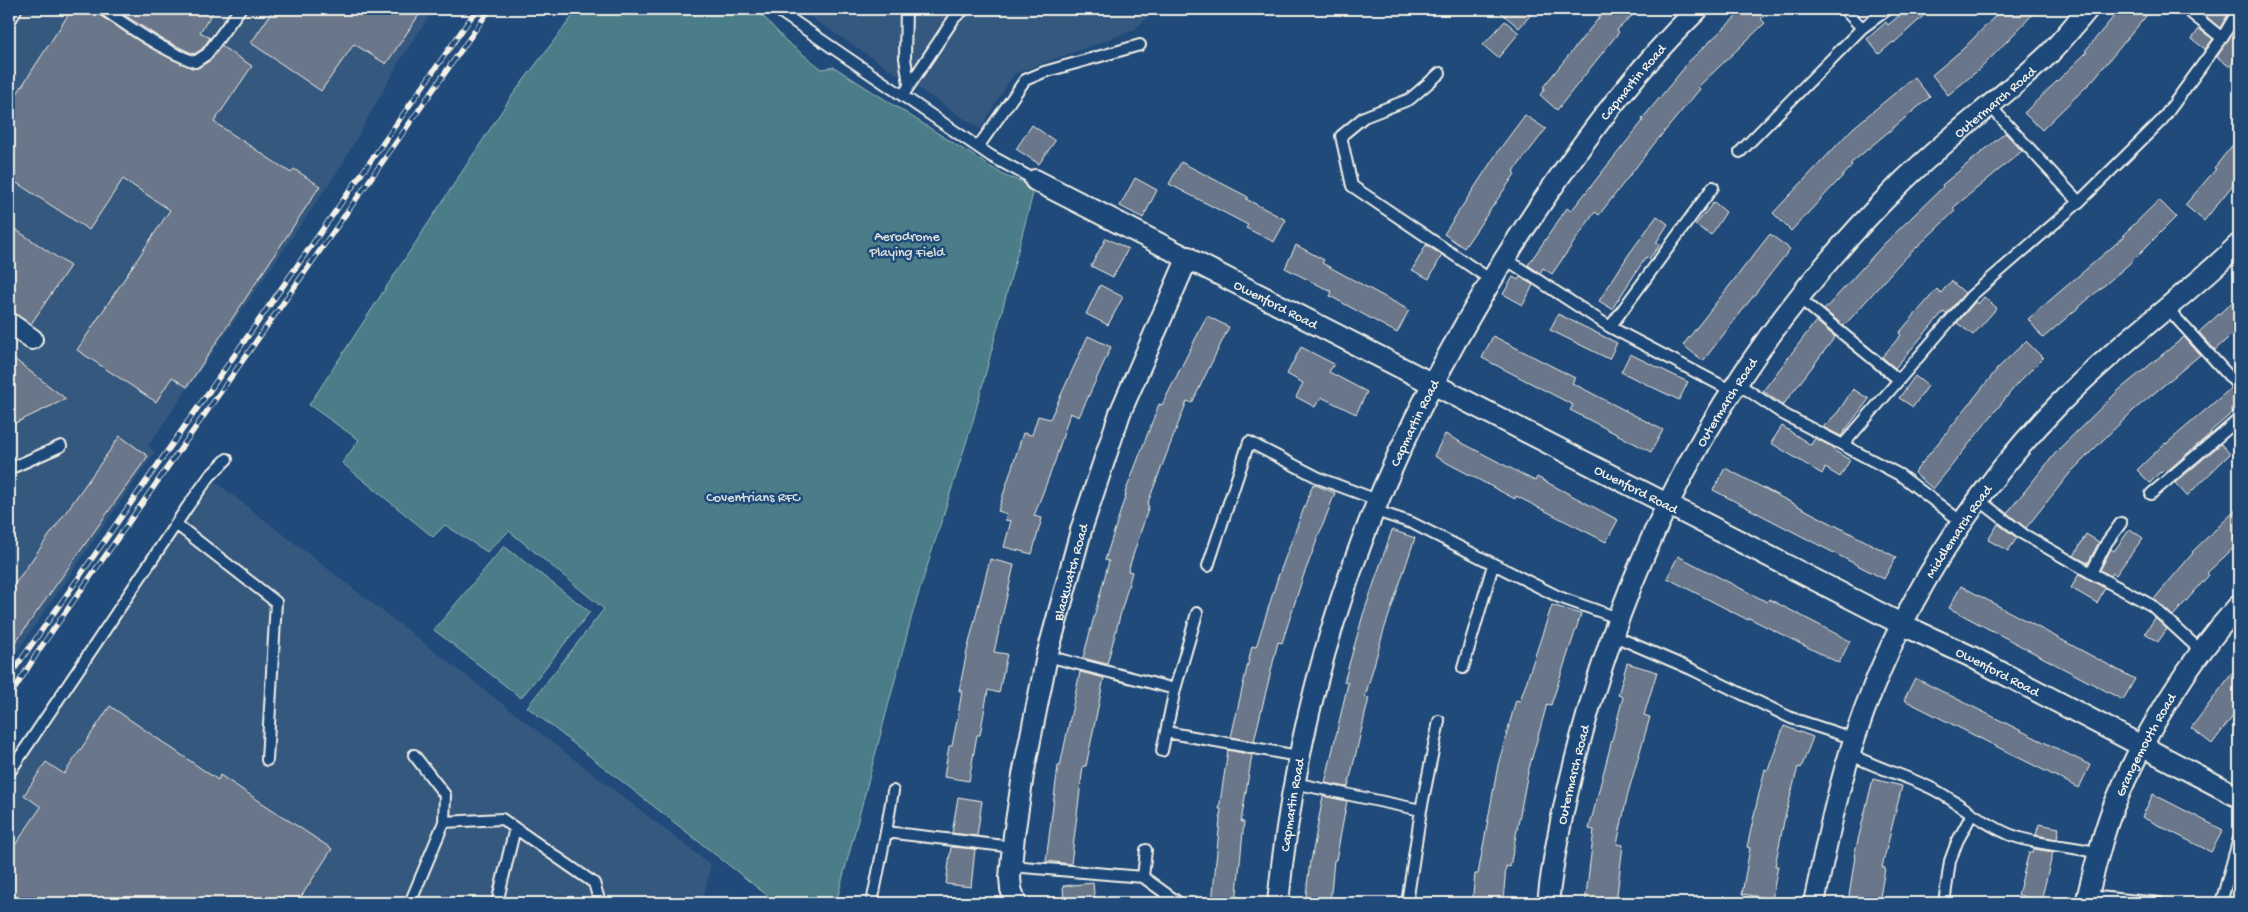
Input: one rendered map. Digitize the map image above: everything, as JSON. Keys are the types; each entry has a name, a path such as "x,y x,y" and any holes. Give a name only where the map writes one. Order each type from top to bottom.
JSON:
{"street":[{"path":"9,13 11,9"},
{"name":"Capmartin Road","path":"1278,903 1284,841 1298,756 1324,655 1345,586 1388,472 1432,384 1504,258 1581,146 1635,77 1678,28 1698,9"},
{"name":"Outermarch Road","path":"1548,903 1559,832 1592,695 1631,584 1683,471 1734,387 1822,268 1900,184 2051,52 2088,9"},
{"name":"Owenford Road","path":"1035,180 1667,505 1901,624 1970,656 2239,797"},
{"name":"Middlemarch Road","path":"1814,903 1828,832 1852,747 1876,678 1901,624 1932,569 2002,468 2060,403 2111,354 2168,308 2239,244"},
{"name":"Blackwatch Road","path":"1016,903 1010,889 1012,856 1023,775 1047,656 1082,527 1120,413 1188,257"},
{"path":"9,323 32,339"},
{"name":"Grangemouth Road","path":"2087,900 2098,852 2113,808 2142,747 2188,669 2239,605"}],"lane":[{"path":"103,9 125,25 176,55 195,62 207,54 240,9"},
{"path":"776,9 978,147 1035,180"},
{"path":"906,9 905,58 909,84"},
{"path":"903,95 955,17 964,9"},
{"path":"1844,9 1862,28"},
{"path":"1740,152 1862,28 1888,9"},
{"path":"2186,9 2222,38"},
{"path":"1843,446 1971,296 2079,202 2162,120 2222,38 2239,9"},
{"path":"978,147 1025,80 1044,72 1140,45"},
{"path":"1440,73 1410,98 1364,117 1341,136 1352,186 1491,280"},
{"path":"1990,106 2079,202"},
{"path":"1610,327 1714,187"},
{"path":"1504,258 1610,327 1734,387 1843,446 1900,474 1963,523"},
{"path":"1799,298 1898,380"},
{"path":"2168,308 2239,387"},
{"path":"2151,494 2239,419"},
{"path":"1208,566 1249,442 1559,597 1691,669 1852,747 1881,769 1934,789 1972,814 2010,835 2055,846 2077,847 2098,852"},
{"path":"9,469 61,446"},
{"path":"9,773 176,524 209,477 227,459"},
{"path":"1979,500 2023,534 2151,605 2202,652"},
{"path":"176,524 276,602 267,760"},
{"path":"2091,573 2107,542 2121,524"},
{"path":"1463,668 1493,565"},
{"path":"1162,751 1175,689 1197,612"},
{"path":"1047,656 1175,689"},
{"path":"1407,903 1421,810 1439,721"},
{"path":"1166,732 1298,756"},
{"path":"410,903 444,822 445,795 414,755"},
{"path":"1294,784 1421,810"},
{"path":"872,903 893,791"},
{"path":"1944,903 1950,861 1957,842 1972,814"},
{"path":"444,822 502,819 594,883 600,903"},
{"path":"497,903 515,828"},
{"path":"886,832 1012,856 1143,877 1179,903"},
{"path":"2221,903 2239,838"},
{"path":"1143,877 1146,850"},
{"path":"2087,900 2159,903"}],"shaded area":[{"path":"9,9 434,9 399,62 340,168 148,446 155,452 9,663"},
{"path":"798,9 1156,9 1134,30 1014,74 980,129"},
{"path":"209,477 711,865 702,903 9,903 9,771"},
{"path":"2239,837 2239,903 2214,903 2229,861"}],"green space":[{"name":"Coventrians RFC","path":"578,9 751,9 765,18 786,41 822,69 834,67 1005,176 1035,186 973,421 914,608 836,903 777,903 527,707 604,609 509,531 487,552 445,525 433,537 342,463 359,440 309,405 511,97"},
{"path":"504,546 590,612 521,698 434,630"}],"building":[{"path":"72,9 96,9 99,15 144,44 192,68 198,68 211,60 221,46 252,66 214,122 291,173 294,169 320,186 187,387 172,377 156,402 77,350 170,210 123,179 89,230 9,178 9,106"},
{"path":"115,9 215,9 200,32 210,38 202,49 194,54 162,39"},
{"path":"274,9 423,9 386,64 354,44 321,91 251,43"},
{"path":"1497,9 1536,9 1519,28"},
{"path":"1606,9 1639,9 1617,30 1619,32 1557,110 1540,95 1545,88 1543,87"},
{"path":"1744,9 1772,9 1761,19 1765,23 1698,87 1700,89 1599,215 1595,212 1552,274 1543,268 1540,273 1528,265 1567,208 1571,211 1684,66"},
{"path":"1907,9 1931,9 1879,54 1867,39 1886,22 1888,25"},
{"path":"2002,9 2038,9 1981,68 1948,95 1932,75 1964,48"},
{"path":"2120,9 2152,9 2092,81 2042,130 2024,113 2087,52 2085,51"},
{"path":"2213,9 2231,9 2220,28 2207,17"},
{"path":"1505,21 1519,33 1498,58 1483,45"},
{"path":"2239,22 2239,51 2230,67 2217,57"},
{"path":"2199,29 2213,39 2205,49 2192,39"},
{"path":"1914,77 1930,97 1850,164 1852,166 1791,231 1773,213 1853,128"},
{"path":"1525,115 1546,129 1513,172 1515,174 1464,248 1444,234 1499,150"},
{"path":"1032,125 1055,141 1039,164 1016,149"},
{"path":"2005,133 2022,151 1953,208 1955,211 1898,265 1844,326 1824,310 1884,244 1943,187 1942,185"},
{"path":"2239,137 2239,177 2204,221 2185,205 2216,169 2214,168"},
{"path":"1181,162 1248,197 1246,199 1286,220 1274,242 1246,228 1248,225 1169,184"},
{"path":"1135,178 1157,190 1143,218 1120,206"},
{"path":"2159,200 2176,217 2128,265 2043,338 2028,319 2125,236 2123,235"},
{"path":"1714,202 1726,212 1711,235 1695,225"},
{"path":"1657,216 1668,224 1656,243 1660,245 1649,259 1646,257 1612,309 1599,301 1629,254"},
{"path":"9,225 70,266 31,324 9,310"},
{"path":"1770,234 1790,249 1703,361 1683,345"},
{"path":"1106,238 1128,249 1113,277 1091,266"},
{"path":"1296,245 1324,260 1322,263 1409,310 1397,333 1330,296 1332,292 1285,268"},
{"path":"1426,245 1442,255 1429,279 1412,270"},
{"path":"1513,277 1518,280 1520,277 1533,285 1523,305 1503,294"},
{"path":"1951,281 1965,293 1946,314 1943,312 1895,368 1882,357 1901,335 1899,333 1937,289 1941,293"},
{"path":"1100,285 1123,297 1108,325 1086,314"},
{"path":"2239,296 2239,328 2215,350 2199,332"},
{"path":"1984,297 1997,308 1973,335 1957,323 1975,302 1978,304"},
{"path":"1558,314 1617,343 1609,359 1550,330"},
{"path":"1207,316 1229,327 1192,403 1187,401 1147,505 1149,506 1128,571 1132,572 1107,664 1083,658 1109,561 1105,560 1125,493 1159,404 1162,405"},
{"path":"1816,321 1835,337 1783,405 1763,391"},
{"path":"1088,336 1111,347 1079,417 1070,413 1055,461 1034,516 1042,518 1032,554 1004,547 1011,521 1005,520 1007,514 998,511 1023,433 1032,435 1038,416 1050,419"},
{"path":"1493,336 1575,378 1572,383 1663,430 1651,452 1570,410 1573,405 1482,358"},
{"path":"2184,337 2200,355 2134,410 2103,440 2070,473 2026,528 2007,513 2058,450 2119,390"},
{"path":"2026,341 2043,358 2017,384 1933,489 1914,473 1998,368"},
{"path":"1301,347 1334,364 1329,372 1367,392 1356,414 1321,397 1315,407 1296,397 1303,383 1287,374"},
{"path":"1630,354 1688,382 1679,400 1621,372"},
{"path":"9,355 66,399 9,426"},
{"path":"1915,376 1928,386 1913,407 1899,398"},
{"path":"2231,388 2239,394 2239,402 2231,409 2233,412 2166,472 2164,470 2160,472 2150,483 2137,470 2165,443"},
{"path":"1853,389 1869,399 1841,436 1823,427 1838,412"},
{"path":"1782,426 1811,445 1815,438 1834,448 1833,450 1850,460 1840,477 1825,468 1822,474 1771,443"},
{"path":"1445,434 1535,481 1537,477 1618,520 1606,542 1516,496 1515,499 1434,456"},
{"path":"120,436 148,456 9,651 9,592"},
{"path":"2221,444 2230,454 2187,496 2175,483"},
{"path":"1725,468 1896,557 1884,579 1713,490"},
{"path":"1313,484 1335,493 1303,577 1282,643 1278,642 1254,741 1231,737 1252,646 1256,647 1278,577"},
{"path":"2239,507 2239,543 2207,573 2209,575 2173,616 2154,599 2192,552"},
{"path":"1998,524 2017,538 2008,551 1988,540"},
{"path":"2130,529 2143,538 2116,575 2113,573 2111,576 2100,570 2111,549 2114,551"},
{"path":"1392,530 1415,538 1384,630 1365,697 1369,698 1348,787 1325,783 1348,683 1344,682 1363,615"},
{"path":"2086,534 2099,542 2088,563 2074,556"},
{"path":"1678,556 1767,602 1769,599 1850,641 1839,663 1749,618 1748,620 1667,578"},
{"path":"990,559 1014,565 994,652 1007,654 999,693 988,690 980,735 977,735 969,781 944,777 949,746 952,746 958,715 962,691 959,691 967,651"},
{"path":"2079,574 2105,588 2097,603 2071,588"},
{"path":"1961,586 2135,679 2123,700 1949,608"},
{"path":"1552,605 1581,614 1551,705 1547,704 1528,772 1510,867 1506,866 1503,903 1472,903 1475,874 1478,874 1498,765 1516,700 1520,701"},
{"path":"2155,618 2167,629 2158,642 2145,633"},
{"path":"1627,663 1657,672 1644,715 1650,717 1628,793 1617,844 1623,845 1616,903 1585,903 1594,830 1589,829 1623,697 1618,695"},
{"path":"2239,664 2239,708 2212,744 2191,728"},
{"path":"1080,672 1104,678 1086,766 1083,766 1071,864 1046,861 1058,766 1060,766"},
{"path":"1915,678 2090,765 2079,788 1904,700"},
{"path":"110,706 218,780 220,775 332,849 297,903 9,903 9,854 41,807 24,795 46,762 64,774"},
{"path":"1784,726 1813,737 1801,768 1798,767 1784,821 1775,866 1778,866 1772,899 1742,894 1750,848 1747,847 1765,769 1768,770"},
{"path":"1228,750 1252,755 1241,822 1244,822 1236,903 1212,903 1221,809 1219,809"},
{"path":"1873,779 1902,786 1882,867 1885,868 1879,903 1848,903 1854,856"},
{"path":"2153,794 2223,830 2211,852 2142,817"},
{"path":"1323,796 1347,801 1336,860 1334,860 1330,903 1305,903 1310,861"},
{"path":"958,797 982,801 977,836 952,833"},
{"path":"2039,824 2059,828 2057,839 2036,835"},
{"path":"951,847 975,849 971,887 946,884"},
{"path":"2034,849 2053,852 2041,901 2018,895 2029,852 2033,852"},
{"path":"1093,883 1095,903 1064,903 1063,886"}],"railway":[{"path":"9,677 477,9"},
{"path":"9,698 41,647 490,9"}],"park label":[{"name":"Aerodrome Playing Field","path":"907,244"}]}
